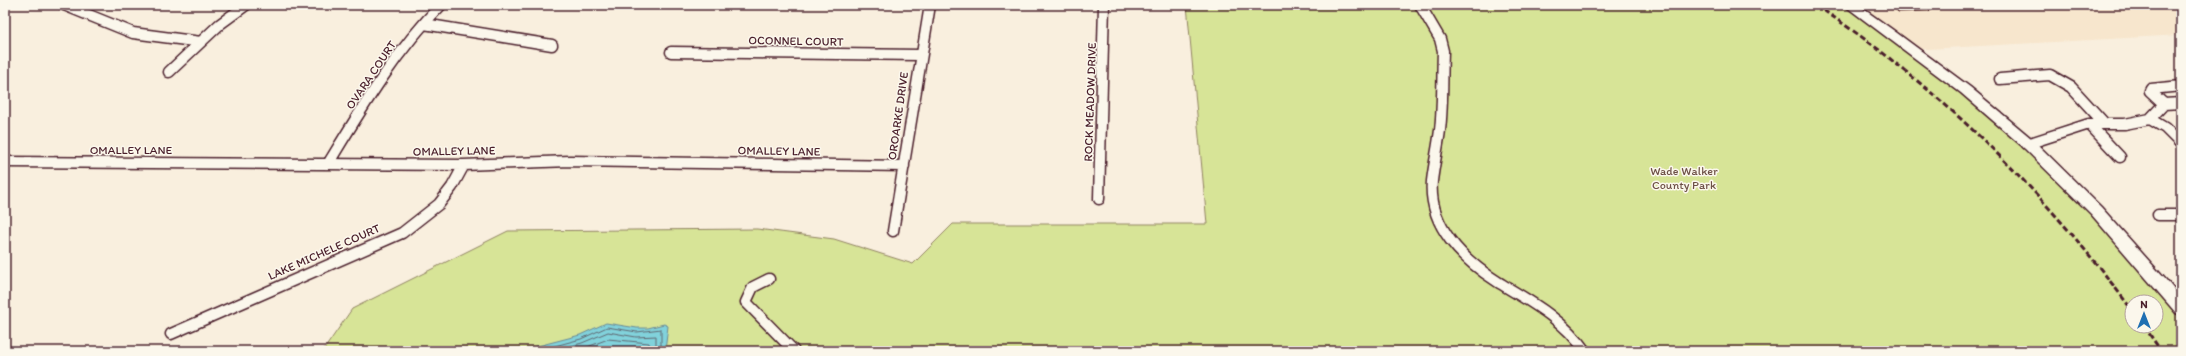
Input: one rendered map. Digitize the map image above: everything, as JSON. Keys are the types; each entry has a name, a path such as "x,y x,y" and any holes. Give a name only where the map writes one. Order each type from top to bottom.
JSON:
{"main road":[{"path":"1850,5 1928,60 2027,144 2107,225 2181,309"}],"street":[{"path":"64,5 133,33 154,37 201,42"},
{"path":"169,72 201,42 246,5"},
{"name":"OVARA COURT","path":"328,164 382,76 441,5"},
{"name":"OROARKE DRIVE","path":"893,231 920,55 930,5"},
{"name":"ROCK MEADOW DRIVE","path":"1099,199 1104,5"},
{"path":"1420,5 1440,39 1443,51 1440,128 1432,182 1433,204 1450,242 1476,268 1554,316 1577,339 1585,351"},
{"path":"424,24 552,45"},
{"name":"OCONNEL COURT","path":"671,52 920,55"},
{"path":"2000,79 2050,75 2071,87 2105,124"},
{"path":"2164,104 2150,91 2151,89 2181,86"},
{"path":"2027,144 2047,140 2073,128 2089,124 2125,124 2150,118 2164,104 2181,103"},
{"path":"2150,118 2165,128 2181,144"},
{"path":"2089,124 2120,157"},
{"name":"OMALLEY LANE","path":"5,162 464,165 570,161 904,166"},
{"name":"LAKE MICHELE COURT","path":"171,334 402,232 422,220 444,200 452,189 464,165"},
{"path":"2158,215 2181,214"},
{"path":"769,279 753,287 746,302 794,351"}],"shaded area":[{"path":"1846,5 2181,5 2181,35 1909,50"}],"green space":[{"name":"Wade Walker County Park","path":"1187,5 1846,5 2055,163 2181,300 2181,351 323,351 352,309 508,231 757,229 834,239 913,264 953,224 1207,224"}],"water":[{"path":"606,323 637,328 648,328 664,324 668,326 665,351 530,351 534,347 580,335"}],"railway":[{"path":"1816,5 1885,54 1960,118 2021,178 2050,210 2124,300"},
{"path":"2149,334 2161,351"}]}
